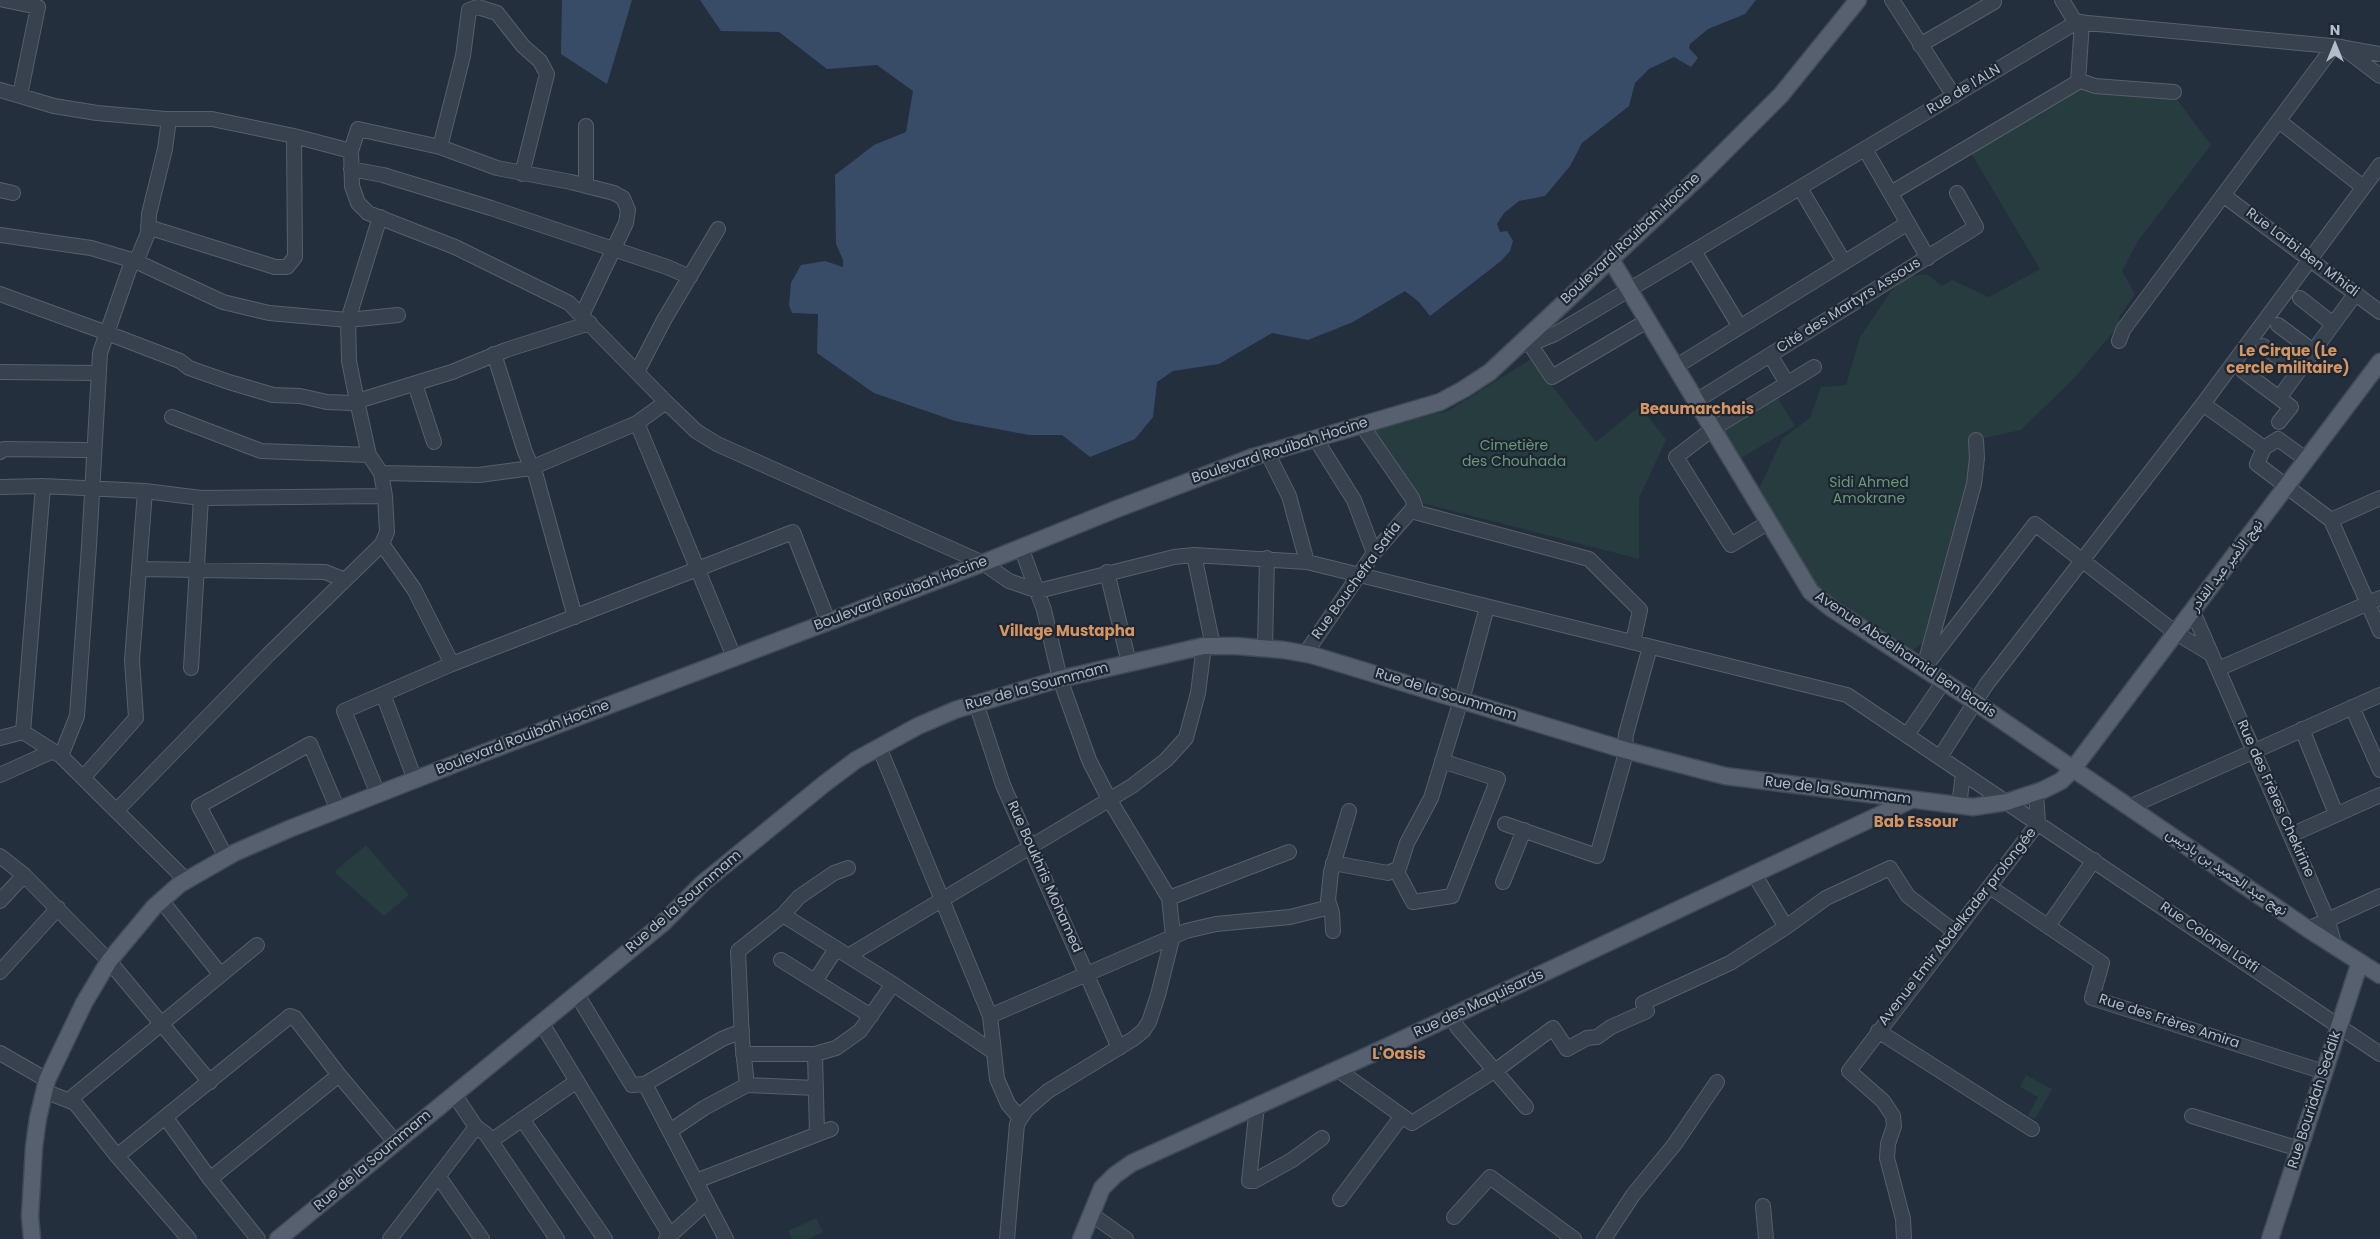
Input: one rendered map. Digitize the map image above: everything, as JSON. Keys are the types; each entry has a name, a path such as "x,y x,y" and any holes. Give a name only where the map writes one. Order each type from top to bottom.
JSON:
{"main road":[{"name":"Boulevard Rouibah Hocine","path":"30,1216 34,1147 45,1086 84,1003 109,961 161,900 186,880 226,857 378,794 983,563 1114,510 1267,452 1440,402 1490,372 1524,344 1610,258 1704,172 1775,102 1858,0"},
{"name":"Avenue Abdelhamid Ben Badis","path":"1610,258 1811,592 1831,608 1944,681 2073,769"},
{"name":"نهج الأمير عبد القادر","path":"2007,802 2036,793 2061,781 2073,769 2380,362"},
{"name":"Rue de la Soummam","path":"278,1239 662,924 704,883 824,784 879,747 918,726 976,703 1060,678 1208,646 1265,648 1305,654 1625,750 1725,776 1959,806 1984,807 2007,802"},
{"name":"نهج عبد الحميد بن باديس","path":"2073,769 2308,929 2380,975"},
{"name":"Rue des Maquisards","path":"1081,1239 1102,1188 1122,1169 1144,1157 1338,1070 1911,800"},
{"name":"Rue Bouridah Seddik","path":"2270,1239 2360,962"},
{"path":"30,1216 32,1239"},
{"path":"30,1216 38,1239"}],"street":[{"path":"4,0 38,7 20,94"},
{"path":"1892,0 1954,96"},
{"path":"1920,45 1994,2 1992,0"},
{"path":"2062,0 2079,22 2078,80"},
{"path":"440,147 463,56 469,10 478,7 497,13 523,46 540,61 547,74 522,174"},
{"path":"2079,22 2338,46 2380,54"},
{"name":"Rue de l'ALN","path":"1524,344 1555,334 2079,22"},
{"path":"2338,46 2380,76"},
{"path":"2119,341 2123,330 2223,195 2338,46"},
{"path":"1891,194 2078,80 2100,87 2174,92"},
{"path":"0,90 20,94 54,106 97,113 169,119 212,119 294,136 351,151"},
{"path":"0,775 57,754 77,716 100,353 130,267 139,256 148,227 153,196 166,149 169,119"},
{"path":"2279,121 2363,187"},
{"path":"586,126 586,186"},
{"path":"0,294 180,361 189,368 274,395 300,396 328,402 351,403 452,372 586,319 628,218 626,204 619,196 586,186 497,168 440,147 358,129 351,151 352,186 358,204 368,213 462,251 569,303 586,319 666,402 696,431 717,444 983,563 1009,582 1038,592"},
{"path":"148,227 275,267 287,267 295,257 294,136"},
{"name":"Cité des Martyrs Assous","path":"1865,149 1928,258"},
{"path":"1940,757 1975,702 2202,404 2380,165"},
{"path":"351,169 383,175 432,189 614,249 690,277"},
{"path":"1800,188 1844,262"},
{"name":"Cité des Martyrs Assous","path":"1696,401 1976,227 1957,193"},
{"name":"Rue Larbi Ben M'hidi","path":"2223,195 2380,312"},
{"path":"117,810 268,656 382,544 387,532 384,496 380,473 369,456 357,401 349,361 348,320 380,217"},
{"path":"1675,367 1908,223"},
{"path":"637,372 718,229"},
{"path":"0,235 62,242 135,261 223,302 269,313 348,320 398,315"},
{"path":"1694,251 1740,327"},
{"path":"2279,398 2356,293"},
{"path":"2300,298 2334,324"},
{"path":"1524,344 1552,377 1647,321"},
{"path":"2278,326 2314,351"},
{"path":"2263,346 2298,372"},
{"path":"494,354 531,468 536,476 576,617"},
{"name":"Cité des Martyrs Assous","path":"1770,355 1787,383"},
{"path":"1769,522 1731,545 1676,457 1714,428 1814,367"},
{"path":"2243,371 2291,407 2280,422"},
{"path":"0,372 99,373"},
{"path":"415,384 434,442"},
{"path":"380,473 479,475 531,468 637,423 666,402"},
{"path":"2202,404 2264,448"},
{"path":"172,417 261,452 369,456"},
{"path":"637,423 734,657"},
{"path":"1362,424 1412,498 1414,506 1411,511 1589,559 1640,610 1633,642"},
{"path":"1315,438 1354,500 1374,553"},
{"path":"2307,460 2278,439 2264,448 2258,464 2330,520 2374,600 2380,631"},
{"path":"1924,668 1974,484 1977,458 1976,440"},
{"path":"0,452 4,449 85,450"},
{"path":"1267,452 1289,496 1307,562"},
{"path":"24,732 42,486"},
{"path":"0,487 42,486 145,491 201,498 384,496"},
{"path":"83,778 136,718 132,660 145,491"},
{"path":"191,668 201,498"},
{"path":"2330,520 2380,498"},
{"name":"Rue Bouchefra Safia","path":"1305,654 1374,553 1411,511"},
{"path":"1924,668 2035,524 2176,633 2211,654"},
{"path":"378,794 344,711 452,664 793,532 828,621"},
{"path":"382,544 414,589 452,664"},
{"path":"1007,1239 1015,1131 1020,1118 1034,1102 1048,1091 1119,1048 1138,1035 1149,1022 1164,974 1173,935 1169,898 1109,799 1089,760 1060,678 1044,610 1022,547"},
{"path":"815,981 842,952 942,899 1132,786 1160,765 1186,738 1208,646 1194,555"},
{"name":"Rue Colonel Lotfi","path":"1038,592 1107,572 1174,556 1267,558 1307,562 1847,695 2380,1054"},
{"path":"1265,648 1267,558"},
{"path":"139,569 325,572 346,580"},
{"path":"1107,572 1128,663"},
{"path":"2218,669 2374,600"},
{"path":"1333,863 1388,873 1399,868 1407,843 1431,798 1462,700 1486,607"},
{"name":"Rue des Frères Chekirine","path":"2193,612 2327,919 2335,946"},
{"path":"1505,824 1597,856 1625,750 1626,734 1650,647"},
{"path":"1907,735 1944,681"},
{"path":"383,694 414,780"},
{"path":"2129,807 2380,695"},
{"name":"Rue Boukhris Mohamed","path":"976,703 1003,785 1119,1048"},
{"path":"2352,707 2380,770"},
{"path":"2302,729 2336,814"},
{"path":"0,738 24,732 57,754 117,810 186,880"},
{"path":"226,857 199,806 310,744 338,810"},
{"path":"879,747 990,1016 995,1072 1008,1104 1020,1118"},
{"path":"1396,870 1413,902 1452,896 1498,779 1442,761"},
{"path":"1959,806 1963,774"},
{"name":"Avenue Emir Abdelkader prolongée","path":"1904,1239 1903,1219 1887,1158 1888,1144 1894,1126 1893,1116 1883,1101 1849,1071 2038,823 2036,793"},
{"path":"2291,835 2380,795"},
{"path":"1333,931 1328,900 1333,863 1350,811"},
{"path":"1503,882 1524,830"},
{"path":"1169,898 1289,852"},
{"path":"0,856 24,875 109,961 210,1082"},
{"path":"2048,926 2094,860"},
{"path":"747,1085 743,1054 738,951 783,915 799,897 834,873 848,868"},
{"path":"1338,1070 1412,1124 1494,1071 1553,1028 1567,1050 1587,1038 1596,1037 1611,1027 1647,1011 1643,1002 1730,963 1786,928 1826,898 1890,868 1908,896 1954,932"},
{"path":"1754,874 1786,928"},
{"path":"0,901 24,875"},
{"name":"Rue des Frères Amira","path":"1990,886 2102,963 2092,998 2324,1072"},
{"path":"2308,929 2380,896"},
{"path":"161,900 221,975"},
{"path":"990,1016 1173,935 1206,926 1290,917 1330,907"},
{"path":"0,972 58,908"},
{"path":"783,915 893,984 992,1052"},
{"path":"69,1100 257,945"},
{"path":"781,960 871,1016"},
{"path":"743,1054 815,1054 843,1044 860,1031 893,984"},
{"path":"576,994 632,1085 645,1084 722,1039 742,1031"},
{"path":"117,1156 290,1016 295,1018 339,1075 396,1142"},
{"path":"1451,1017 1494,1071 1526,1107"},
{"path":"542,1022 667,1238 707,1202"},
{"name":"Avenue Emir Abdelkader prolongée","path":"1878,1031 2032,1129"},
{"path":"0,1053 45,1086 76,1103 117,1156 189,1239"},
{"path":"815,1054 817,1134"},
{"path":"210,1179 339,1075"},
{"path":"491,1141 577,1081"},
{"path":"1604,1239 1633,1195 1674,1145 1717,1082"},
{"path":"645,1084 726,1239"},
{"path":"670,1130 704,1108 747,1085 816,1088"},
{"path":"454,1094 476,1127 486,1134 491,1141 557,1239"},
{"path":"1257,1106 1249,1181 1254,1181 1292,1160 1322,1138"},
{"path":"1340,1199 1402,1116"},
{"path":"2192,1116 2299,1149"},
{"path":"166,1118 210,1179 258,1239"},
{"path":"522,1120 605,1239"},
{"path":"395,1237 476,1127"},
{"path":"696,1181 831,1129"},
{"path":"439,1177 482,1239"},
{"path":"1454,1217 1490,1177 1574,1239"},
{"path":"1763,1206 1766,1239"},
{"path":"1091,1214 1126,1239"}],"green space":[{"name":"Sidi Ahmed Amokrane","path":"2080,90 2175,97 2211,145 2138,241 2122,271 2135,294 2119,317 2120,324 2075,377 2021,430 1971,441 1970,483 1926,640 1912,651 1818,589 1759,489 1782,439 1810,418 1821,387 1846,385 1860,337 1892,290 1910,276 1927,274 1942,286 1952,280 1989,297 2040,269 1971,153"},
{"name":"Cimetière des Chouhada","path":"1531,359 1596,442 1640,406 1666,440 1639,498 1639,559 1422,503 1371,428 1448,411"},
{"path":"1777,397 1795,426 1741,458 1724,429"},
{"path":"366,845 409,895 384,916 334,872"},
{"path":"2026,1075 2052,1089 2035,1119 2028,1116 2038,1097 2020,1087"},
{"path":"816,1218 823,1232 808,1239 792,1239 788,1231"}],"water":[{"path":"562,0 632,0 607,84 561,54"},
{"path":"700,0 1756,0 1745,14 1708,29 1690,44 1689,48 1698,58 1691,67 1674,57 1649,69 1635,83 1629,106 1582,143 1570,166 1545,196 1519,201 1504,213 1497,224 1500,232 1507,231 1513,241 1510,251 1501,261 1430,316 1419,302 1405,291 1353,322 1308,340 1272,333 1219,364 1173,371 1157,382 1153,417 1135,439 1090,457 1062,435 1029,435 955,421 874,393 817,353 818,314 792,313 789,305 791,283 801,265 825,261 843,267 843,260 836,244 835,175 874,145 906,132 913,91 877,65 827,69 779,32 721,31"}],"district":[{"name":"Le Cirque (Le cercle militaire)","path":"2288,360"},
{"name":"Beaumarchais","path":"1697,410"},
{"name":"Village Mustapha","path":"1067,632"},
{"name":"Bab Essour","path":"1916,823"},
{"name":"L'Oasis","path":"1399,1055"}]}
